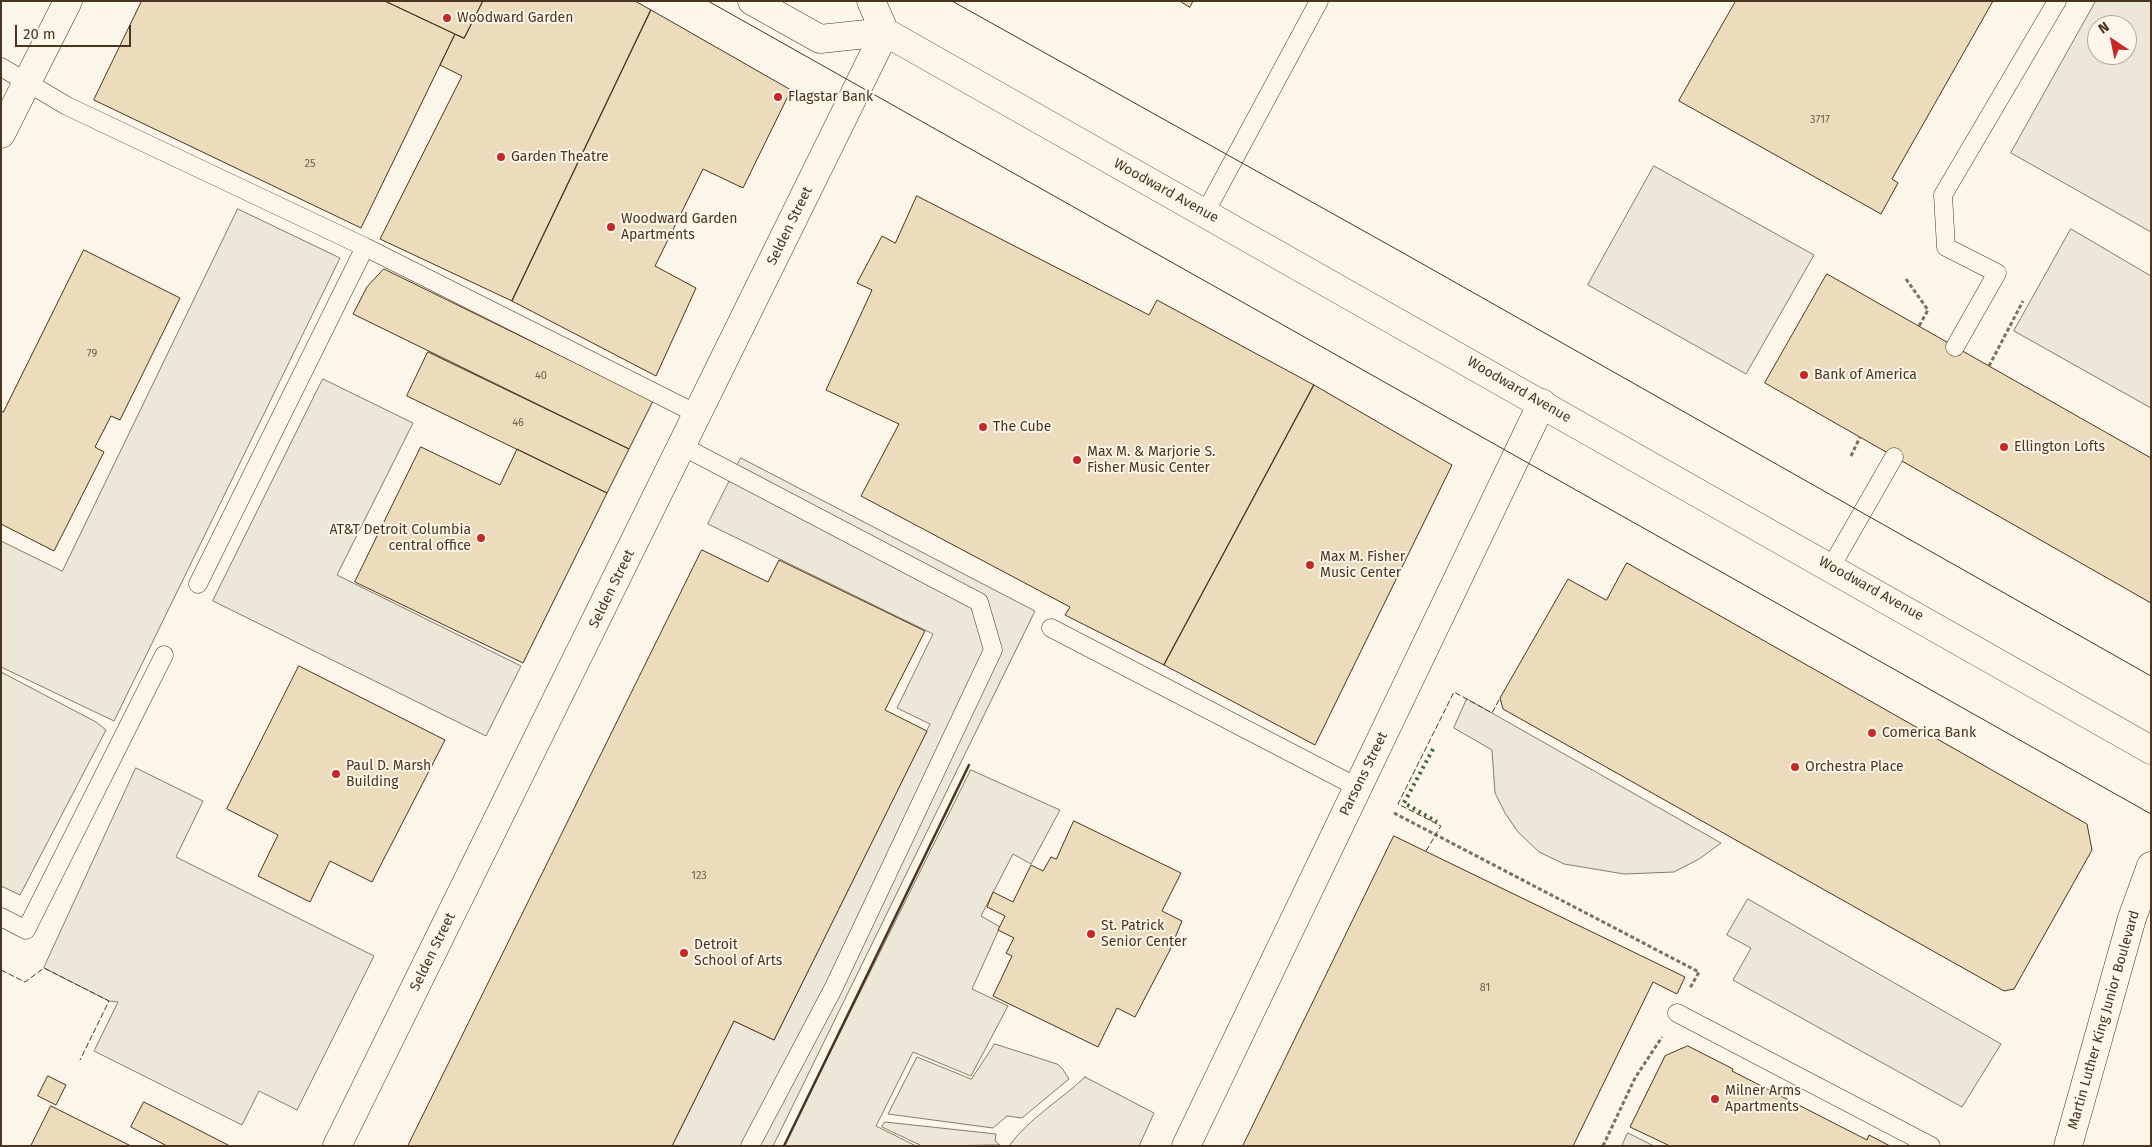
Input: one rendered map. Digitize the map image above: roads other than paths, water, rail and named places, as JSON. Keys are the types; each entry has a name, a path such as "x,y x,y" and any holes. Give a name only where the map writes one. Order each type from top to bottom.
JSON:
{"street":[{"path":"1,134 68,1"},
{"path":"752,1 820,39 885,32 871,1"},
{"name":"Woodward Avenue","path":"885,32 2151,750"},
{"name":"Selden Street","path":"338,1146 885,32"},
{"name":"Parsons Street","path":"1186,1146 1542,403"},
{"name":"Martin Luther King Junior Boulevard","path":"2068,1146 2132,918 2151,866"}],"lane":[{"path":"1205,213 1319,1"},
{"path":"1955,347 1997,273 1946,247 1943,195 2057,1"},
{"path":"1,67 67,106 364,247 697,414"},
{"path":"198,584 364,247"},
{"path":"682,446 979,602 993,650 833,990 750,1146"},
{"path":"1831,567 1894,457"},
{"path":"1051,628 1357,787"},
{"path":"1,917 26,930 164,655"},
{"path":"1677,1012 1931,1146"}],"tram line":[{"path":"708,1 2151,814"},
{"path":"952,1 1405,254 2151,676"}],"place":[{"name":"Woodward Garden","path":"447,18"},
{"name":"Flagstar Bank","path":"778,97"},
{"name":"Garden Theatre","path":"501,157"},
{"name":"Woodward Garden Apartments","path":"611,227"},
{"name":"Bank of America","path":"1804,375"},
{"name":"The Cube","path":"983,427"},
{"name":"Ellington Lofts","path":"2004,447"},
{"name":"Max M. & Marjorie S. Fisher Music Center","path":"1077,460"},
{"name":"AT&T Detroit Columbia central office","path":"481,538"},
{"name":"Max M. Fisher Music Center","path":"1310,565"},
{"name":"Comerica Bank","path":"1872,733"},
{"name":"Orchestra Place","path":"1795,767"},
{"name":"Paul D. Marsh Building","path":"336,774"},
{"name":"St. Patrick Senior Center","path":"1091,934"},
{"name":"Detroit School of Arts","path":"684,953"},
{"name":"Milner Arms Apartments","path":"1715,1099"}]}
